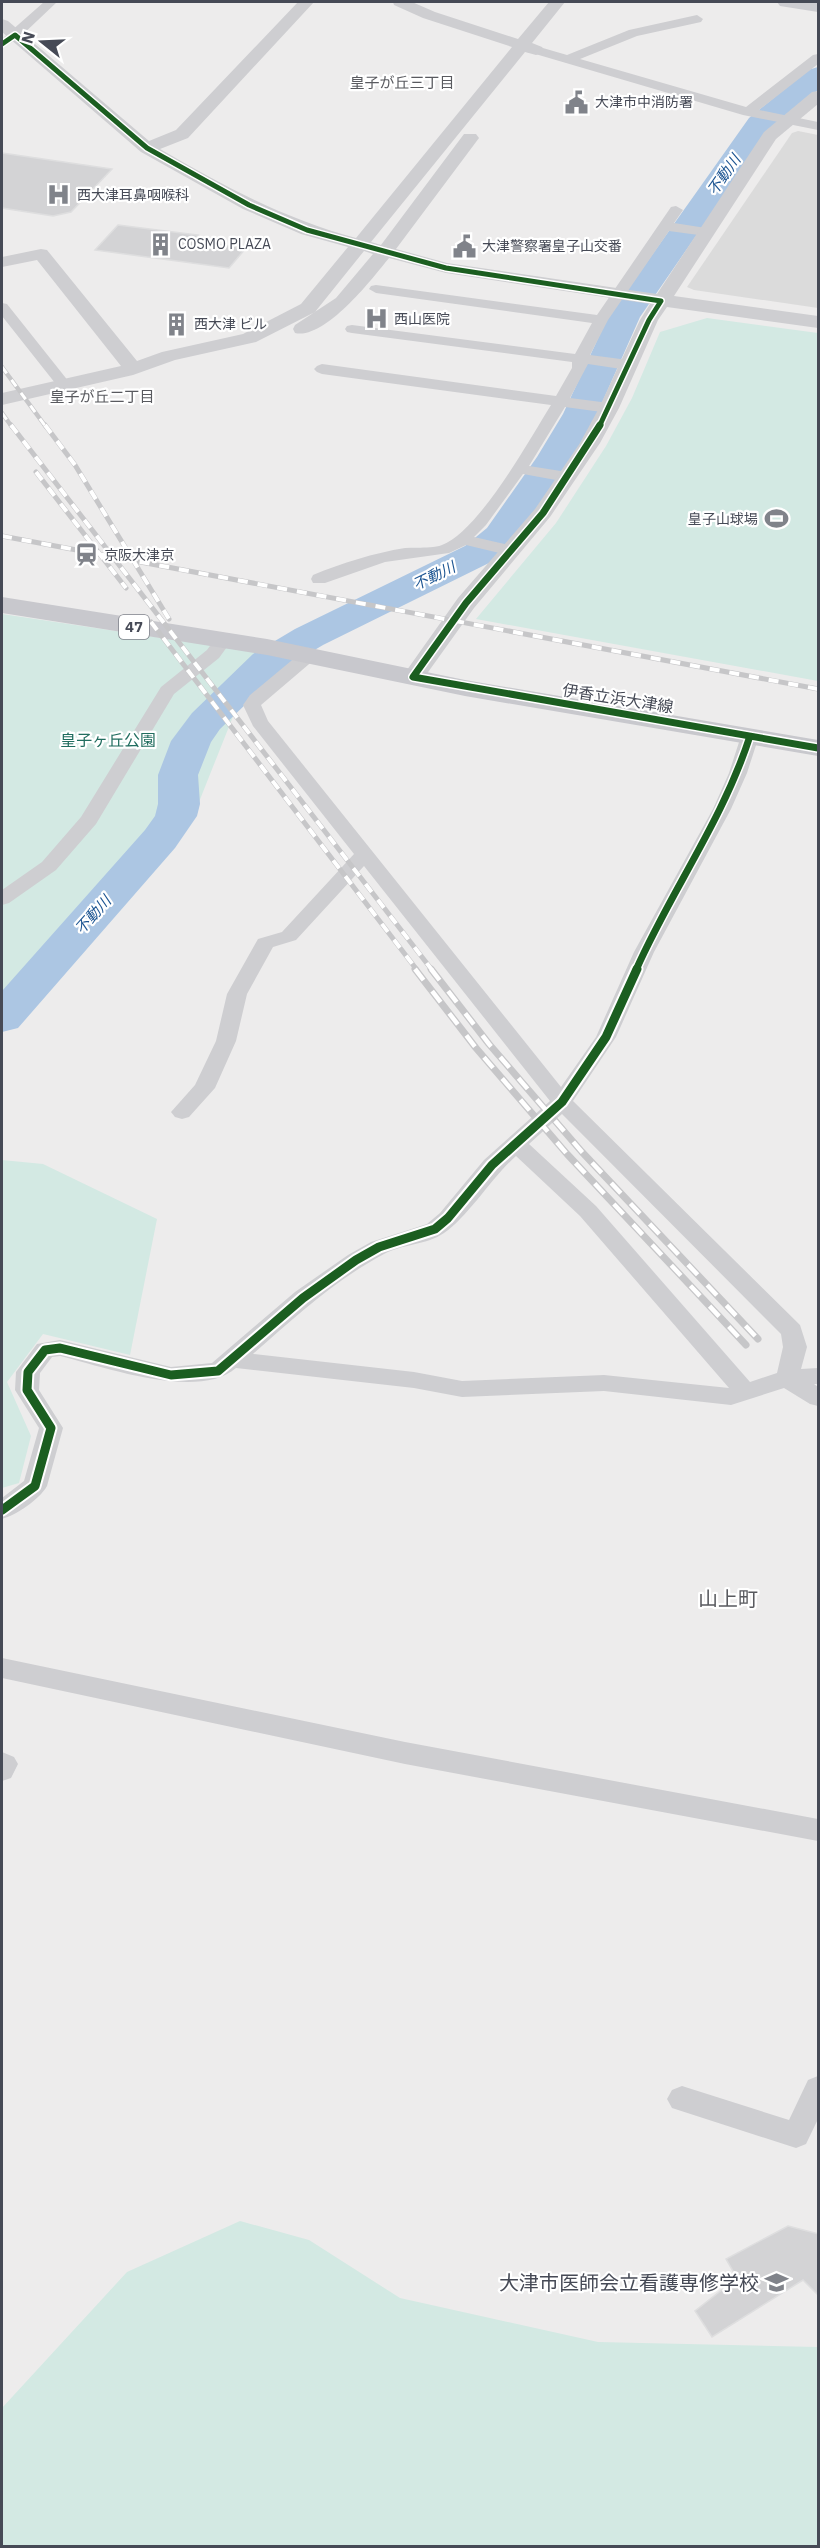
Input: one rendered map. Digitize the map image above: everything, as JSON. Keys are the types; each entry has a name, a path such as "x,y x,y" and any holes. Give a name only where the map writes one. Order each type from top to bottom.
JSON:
{"main road":[{"path":"786,2 819,7"},
{"name":"伊香立浜大津線","path":"2,605 267,647 496,693 819,748"}],"street":[{"path":"51,2 6,34 147,148 249,205 307,230 447,268 618,295 819,322"},
{"path":"147,148 182,134 306,2"},
{"path":"400,2 429,15 528,48 751,112 819,126"},
{"path":"493,108 557,2"},
{"path":"2,399 133,369 169,356 249,338 308,308 528,48 576,2"},
{"path":"568,59 633,33 697,19"},
{"path":"751,112 816,63"},
{"path":"413,677 459,612 543,513 609,408 656,300 706,232 770,136 784,119 819,96"},
{"path":"133,369 183,367 272,345 312,324 343,302 385,252 478,127"},
{"path":"319,579 363,563 448,548 459,544 464,539 519,469 580,368 581,359 601,320 676,210"},
{"path":"665,226 706,232"},
{"path":"2,262 41,254 133,369"},
{"path":"376,289 601,320"},
{"path":"2,307 64,385"},
{"path":"352,329 627,365"},
{"path":"322,369 609,408"},
{"path":"519,469 566,477"},
{"path":"464,539 511,550"},
{"path":"2,899 49,866 88,820 167,691 205,661 223,640"},
{"path":"307,655 252,705 259,722 562,1102 792,1331 795,1347 787,1378"},
{"path":"2,1510 35,1486 51,1428 27,1390 28,1372 45,1350 60,1348 171,1375 218,1371 296,1304 356,1260 379,1247 435,1229 455,1211 492,1165 517,1145 562,1102 606,1037 645,951 722,809 750,736"},
{"path":"182,1112 204,1088 226,1041 237,994 265,943 289,936 364,854"},
{"path":"517,1145 588,1211 746,1392"},
{"path":"233,1360 380,1376 462,1389 604,1383 731,1397 787,1378 819,1377"},
{"path":"787,1378 819,1398"},
{"path":"2,1668 405,1753 819,1830"},
{"path":"2,1763 5,1764 2,1770"},
{"path":"682,2099 796,2135 819,2089"}],"shaded area":[{"path":"798,131 818,135 818,308 694,290 687,287 792,133"}],"green space":[{"path":"707,318 818,333 818,681 476,619 556,523 606,446 632,398 660,332"},
{"name":"皇子ヶ丘公園","path":"2,614 290,657 240,699 193,817 2,1025"},
{"path":"2,1160 43,1164 157,1219 130,1355 43,1334 7,1382 31,1436 19,1483 2,1488"},
{"path":"240,2221 309,2240 400,2298 598,2342 818,2347 818,2546 2,2546 2,2408 127,2272"}],"building":[{"path":"2,153 112,169 71,212 53,216 2,208"},
{"name":"COSMO PLAZA","path":"118,225 198,235 193,241 246,248 229,268 95,250"},
{"name":"大津市医師会立看護専修学校","path":"788,2226 819,2234 819,2296 803,2280 712,2337 695,2311 737,2278 726,2259"}],"waterway":[{"name":"不動川","path":"2,1018 160,839 176,816 179,804 178,775 191,741 206,721 267,662 309,637 478,554 500,536 554,458 580,414 624,317 759,124 818,76"}],"railway":[{"path":"2,367 46,427"},
{"path":"2,413 12,427"},
{"path":"11,425 113,557"},
{"path":"45,425 75,465 133,561"},
{"path":"36,472 100,554"},
{"path":"2,536 100,554"},
{"path":"100,554 113,557"},
{"path":"100,554 126,588"},
{"path":"113,557 133,561"},
{"path":"113,557 432,970"},
{"path":"133,561 818,689"},
{"path":"133,561 169,619"},
{"path":"151,622 417,970"},
{"path":"415,969 476,1048 567,1154 746,1345"},
{"path":"431,969 489,1044 582,1152 758,1339"}],"cycle path":[{"path":"2,44 15,35 147,148 249,205 307,230 446,268 661,301 649,320 609,408 590,443 543,513 466,603 413,677 818,748"},
{"path":"2,1510 35,1486 51,1428 27,1390 28,1372 45,1350 60,1348 171,1375 218,1371 303,1298 356,1260 379,1247 435,1229 448,1218 492,1165 562,1102 606,1037 644,952 722,809 738,773 750,736"}],"place":[{"name":"大津市中消防署","path":"577,102"},
{"name":"西大津耳鼻咽喉科","path":"59,195"},
{"name":"COSMO PLAZA","path":"160,244"},
{"name":"大津警察署皇子山交番","path":"464,246"},
{"name":"西山医院","path":"376,319"},
{"name":"西大津 ビル","path":"176,324"},
{"name":"皇子山球場","path":"776,519"},
{"name":"京阪大津京","path":"86,555"},
{"name":"大津市医師会立看護専修学校","path":"777,2283"}],"district":[{"name":"皇子が丘三丁目","path":"402,83"},
{"name":"皇子が丘二丁目","path":"102,397"},
{"name":"山上町","path":"728,1599"}]}
